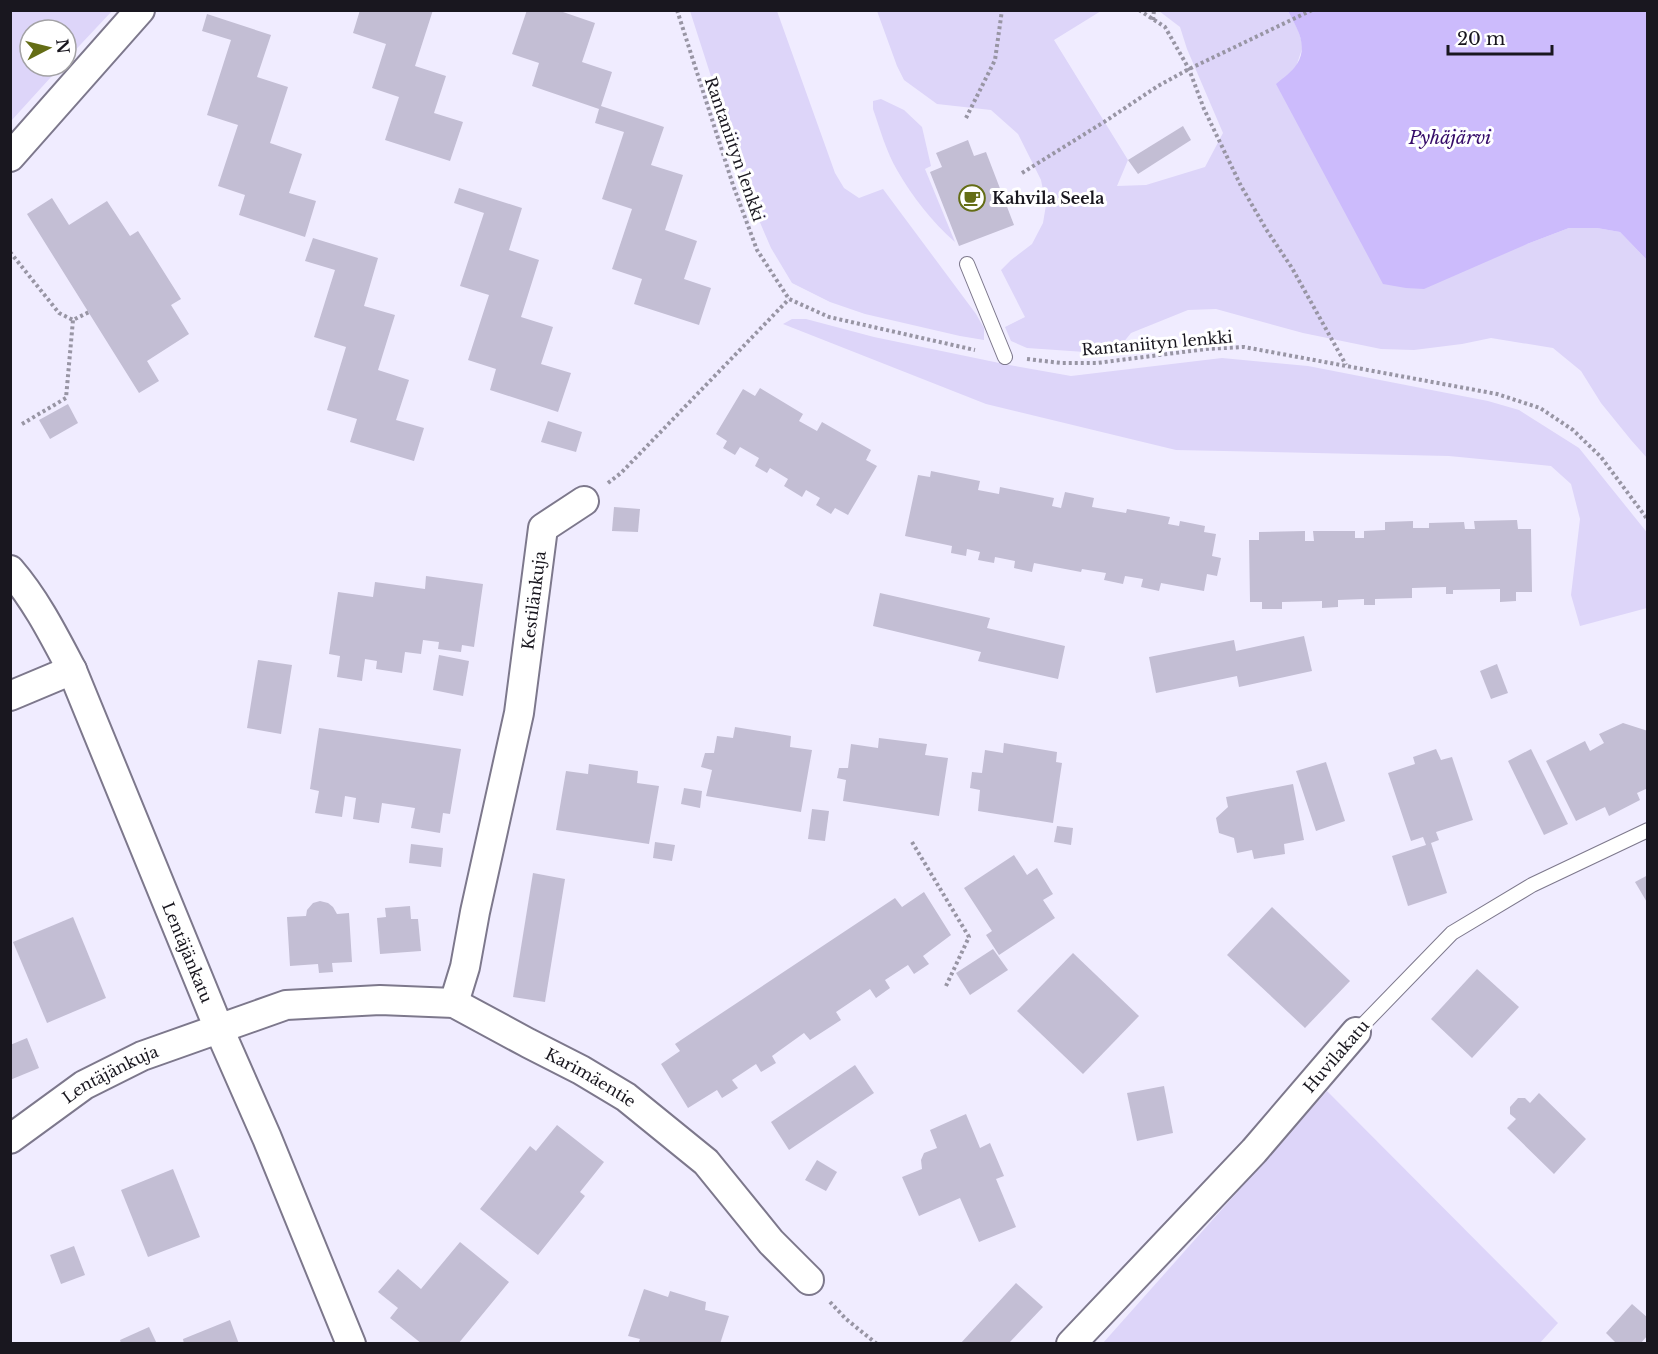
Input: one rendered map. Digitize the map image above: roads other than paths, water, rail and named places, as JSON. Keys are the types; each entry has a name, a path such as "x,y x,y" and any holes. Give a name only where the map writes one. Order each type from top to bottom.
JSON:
{"street":[{"path":"10,157 140,10"},
{"name":"Kestilänkuja","path":"454,1003 465,967 519,713 543,528 584,501"},
{"name":"Lentäjänkatu","path":"10,570 51,630 72,670 351,1344"},
{"path":"10,696 72,670"},
{"name":"Karimäentie","path":"219,1029 286,1005 380,1000 454,1003 581,1070 626,1097 706,1162 771,1242 808,1280"},
{"name":"Lentäjänkuja","path":"10,1139 84,1085 142,1056 219,1029"},
{"name":"Huvilakatu","path":"1071,1344 1254,1151 1356,1032"}],"lane":[{"path":"967,264 1005,357"},
{"name":"Huvilakatu","path":"1356,1032 1452,933 1532,885 1647,830"}],"water":[{"name":"Pyhäjärvi","path":"1288,11 1647,11 1647,260 1620,232 1597,228 1569,228 1424,289 1383,284 1276,84 1295,67 1302,50 1298,30"}],"place":[{"name":"Kahvila Seela","path":"972,198"}]}
